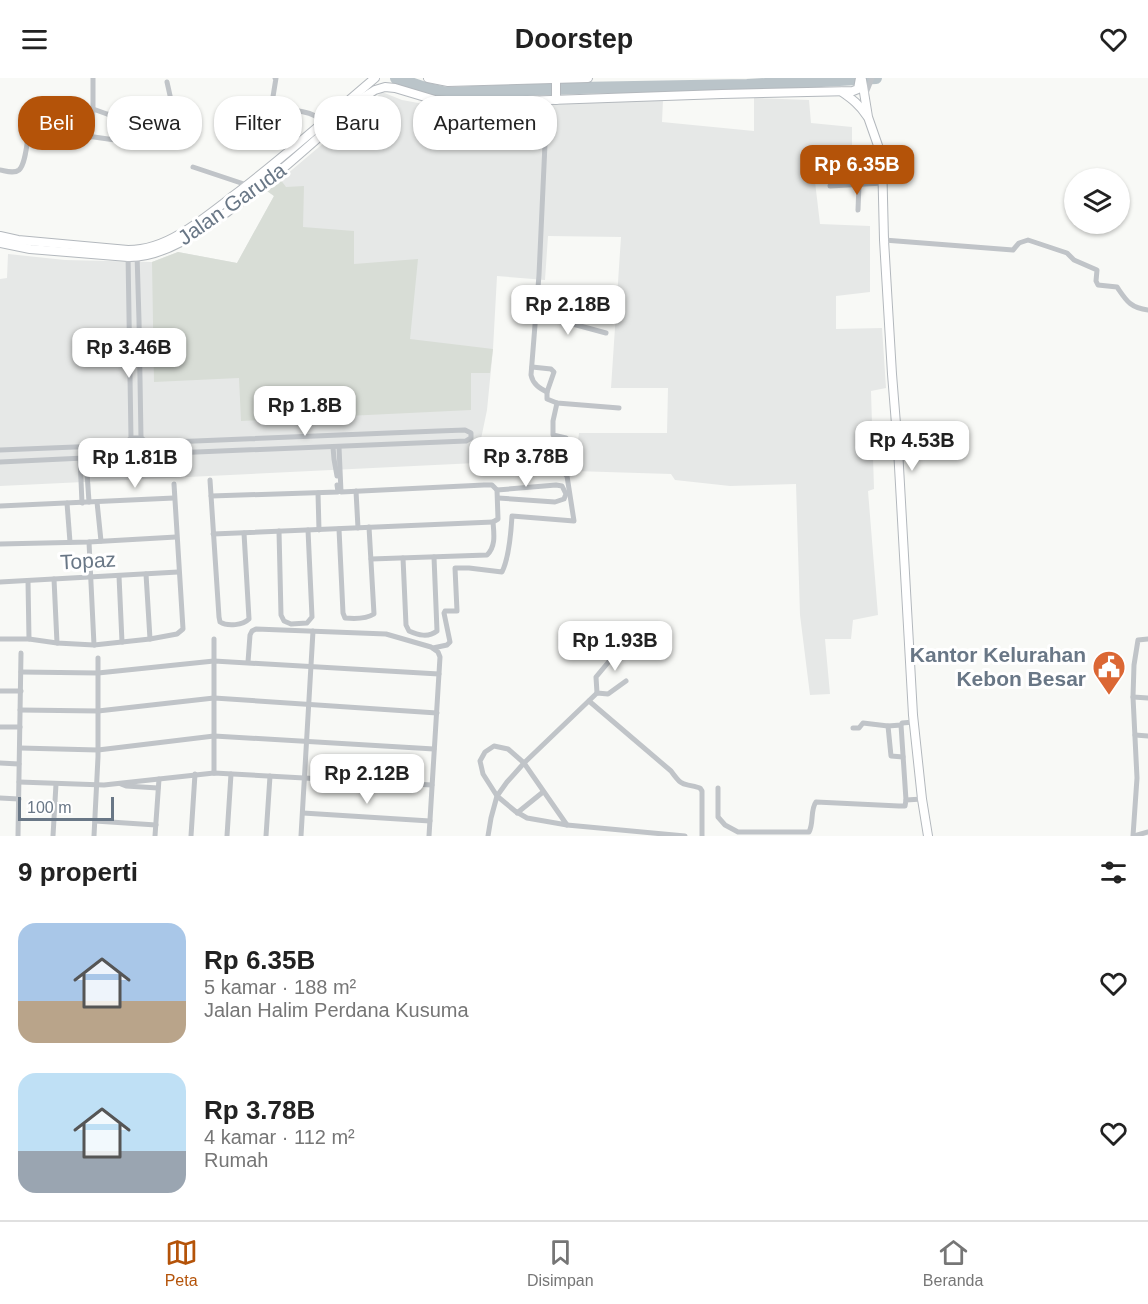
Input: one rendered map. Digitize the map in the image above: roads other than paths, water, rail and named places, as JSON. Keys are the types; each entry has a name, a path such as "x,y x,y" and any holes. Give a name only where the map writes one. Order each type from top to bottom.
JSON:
{"main road":[{"name":"Jalan Garuda","path":"354,96 375,78"},
{"path":"428,78 448,82 588,78"},
{"path":"556,80 556,96"},
{"name":"Jalan Garuda","path":"557,97 842,92 858,89 864,80"},
{"path":"864,80 868,117 882,157 884,240 914,722 928,836"},
{"name":"Jalan Garuda","path":"0,243 30,249 128,253 164,250 183,241 256,191 375,90 385,87 395,88 422,96"},
{"path":"842,92 852,98 868,117"},
{"name":"Jalan Garuda","path":"137,253 179,235 195,224 289,152 314,130"},
{"name":"Jalan Garuda","path":"0,236 128,253"}],"street":[{"path":"93,78 93,96"},
{"path":"273,96 275,78"},
{"path":"95,136 141,141 154,138 167,127 171,119 173,109 167,82"},
{"path":"0,170 9,172 21,169 26,150"},
{"path":"544,150 531,375 532,381 547,392"},
{"path":"193,167 247,185"},
{"path":"830,186 883,183"},
{"path":"858,210 859,184"},
{"path":"884,240 1012,250 1019,243 1028,240 1066,253 1074,260 1097,270 1098,285 1117,286 1128,303 1148,310"},
{"path":"128,253 131,438 125,445 124,451 130,460 141,461 149,454 147,443 141,438 131,438"},
{"path":"137,253 141,438"},
{"path":"536,314 606,333"},
{"path":"130,360 140,360"},
{"path":"532,367 551,369 554,372 547,392 548,399 557,403 619,408"},
{"path":"433,648 447,645 450,642 444,612 457,611 455,568 502,572 513,516 574,521 567,476 563,472 566,438 553,435 557,403"},
{"path":"147,443 361,433 465,430 471,433 471,438 466,441 149,454"},
{"path":"361,433 362,446"},
{"path":"249,438 249,451"},
{"path":"0,450 125,445"},
{"path":"211,496 338,492 336,447"},
{"path":"0,462 126,456"},
{"path":"83,458 86,502"},
{"path":"213,534 494,522 498,519 497,490 492,485 341,492 338,477"},
{"path":"210,480 219,617 220,622 225,625 244,624 249,619 244,533"},
{"path":"0,639 29,639 94,645 150,639 177,634 183,629 174,484"},
{"path":"497,490 556,485 562,486 566,491 564,499 555,502 498,498"},
{"path":"356,491 358,528"},
{"path":"318,493 319,530"},
{"path":"0,506 174,498"},
{"path":"97,502 101,541"},
{"path":"67,503 70,542"},
{"path":"371,559 487,555 492,550 494,522"},
{"path":"339,529 343,613 345,618 368,618 374,614 369,527"},
{"path":"279,531 281,615 284,621 291,624 307,623 312,617 308,530"},
{"path":"0,544 176,537"},
{"path":"89,542 94,645"},
{"path":"403,558 406,625 409,632 432,635 437,631 434,557"},
{"name":"Topaz","path":"0,582 178,572"},
{"path":"146,574 150,639"},
{"path":"119,576 122,642"},
{"path":"54,579 57,643"},
{"path":"28,581 29,639"},
{"path":"248,662 250,635 256,629 386,634 433,648 438,652 440,657 429,836"},
{"path":"301,836 313,631"},
{"path":"214,639 214,773"},
{"path":"1148,639 1138,640 1134,665 1133,697 1137,778 1134,836 1148,832"},
{"path":"597,693 596,677 621,647"},
{"path":"18,836 21,653"},
{"path":"93,836 97,786 98,658"},
{"path":"21,672 98,674 214,661 439,674"},
{"path":"488,836 497,796 507,782 597,693 608,694 626,681"},
{"path":"0,691 21,691"},
{"path":"1133,697 1148,698"},
{"path":"20,710 98,711 214,698 437,713"},
{"path":"589,700 671,771 683,785 700,788 702,791 702,836"},
{"path":"853,728 859,728 863,723 888,726 914,722"},
{"path":"718,788 718,817 724,825 737,834 808,832 812,827 813,806 816,802 904,806 906,800 902,725"},
{"path":"888,726 891,756 903,757"},
{"path":"0,727 20,727"},
{"path":"1135,735 1148,735"},
{"path":"20,748 98,750 214,736 434,749"},
{"path":"890,737 902,736"},
{"path":"567,825 524,763 508,749 494,746 485,752 480,761 483,774 497,796 517,813 527,818 567,825 684,836"},
{"path":"0,763 19,764"},
{"path":"19,782 97,786 214,773 432,785"},
{"path":"191,836 195,774"},
{"path":"227,836 231,774"},
{"path":"266,836 270,776"},
{"path":"155,836 159,779"},
{"path":"119,783 126,786 158,788"},
{"path":"53,836 56,784"},
{"path":"517,813 543,792"},
{"path":"0,798 18,799"},
{"path":"906,800 922,799"},
{"path":"303,813 430,821"},
{"path":"95,821 156,825"}],"waterway":[{"path":"396,78 447,93 747,85 876,78"}],"place":[{"name":"Kantor Kelurahan Kebon Besar","path":"1109,696"}]}
